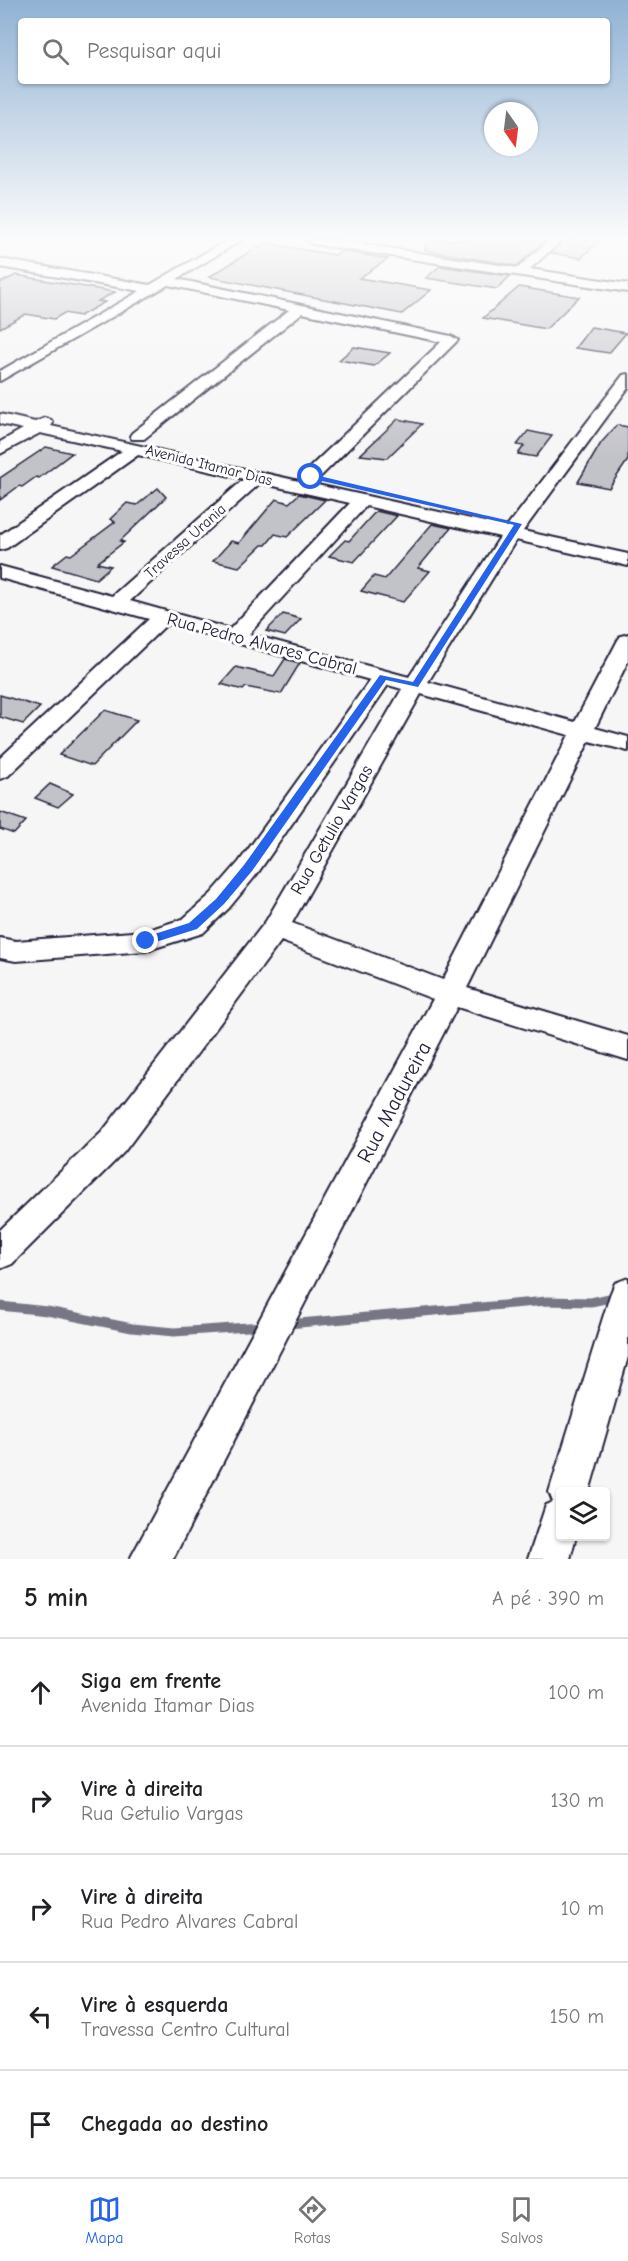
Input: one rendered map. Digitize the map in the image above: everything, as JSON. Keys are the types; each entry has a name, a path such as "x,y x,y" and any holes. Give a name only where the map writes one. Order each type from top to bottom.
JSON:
{"street":[{"path":"0,377 112,313"},
{"path":"0,544 137,442 294,313"},
{"path":"311,477 450,340 317,313"},
{"name":"Rua Getulio Vargas","path":"0,1253 113,1142 276,928 415,685 515,529 612,410 628,378"},
{"name":"Avenida Itamar Dias","path":"0,408 46,423"},
{"name":"Avenida Itamar Dias","path":"0,418 46,423 311,477 628,560"},
{"path":"0,449 46,423"},
{"name":"Avenida Itamar Dias","path":"137,442 255,477 362,501 628,548"},
{"name":"Travessa Urania","path":"116,604 255,477"},
{"path":"235,636 362,501"},
{"name":"Rua Pedro Alvares Cabral","path":"0,572 628,744"},
{"path":"0,771 163,617"},
{"name":"Rua Madureira","path":"152,1559 450,994 628,640"},
{"path":"0,948 16,951 146,941 193,926 220,902 248,868 383,676"},
{"path":"276,928 450,994 628,1048"},
{"path":"570,1487 628,1295"},
{"path":"549,1559 556,1536"}],"building":[{"path":"0,313 86,313 80,316 64,313 54,319 26,314 0,328"},
{"path":"489,313 563,313 546,329 483,318"},
{"path":"591,327 626,333 609,353 575,348"},
{"path":"354,347 390,353 374,366 339,360"},
{"path":"398,419 422,424 387,458 360,455"},
{"path":"617,425 628,427 628,460 609,488 578,482 601,443"},
{"path":"528,431 552,436 536,457 518,454 524,446 517,445"},
{"path":"46,447 72,453 39,478 36,477 22,487 19,486 0,500 0,478"},
{"path":"158,488 166,497 120,541 124,542 97,563 111,566 96,579 52,566 67,554 71,555 115,522 110,519 127,503 137,505"},
{"path":"299,494 325,500 287,537 275,534 266,545 262,545 239,567 213,561 231,541 239,543 276,499 289,503"},
{"path":"376,511 397,516 354,562 329,556 345,540 349,541"},
{"path":"432,524 451,528 418,568 430,571 403,602 361,591 374,576 385,579"},
{"path":"283,614 301,619 285,636 266,631"},
{"path":"285,659 300,663 281,694 246,687 243,690 221,684 236,667 274,676"},
{"path":"0,695 40,707 23,724 0,717"},
{"path":"105,710 137,720 92,766 59,755"},
{"path":"50,784 73,794 58,807 35,798"},
{"path":"0,812 26,821 14,834 0,829"}],"waterway":[{"path":"288,1324 547,1301 591,1302 628,1294"},
{"path":"0,1306 47,1311 132,1328 174,1332 263,1326"}],"route":[{"path":"146,941 193,926 220,902 248,868 383,676 415,685 519,524 311,477"}]}
